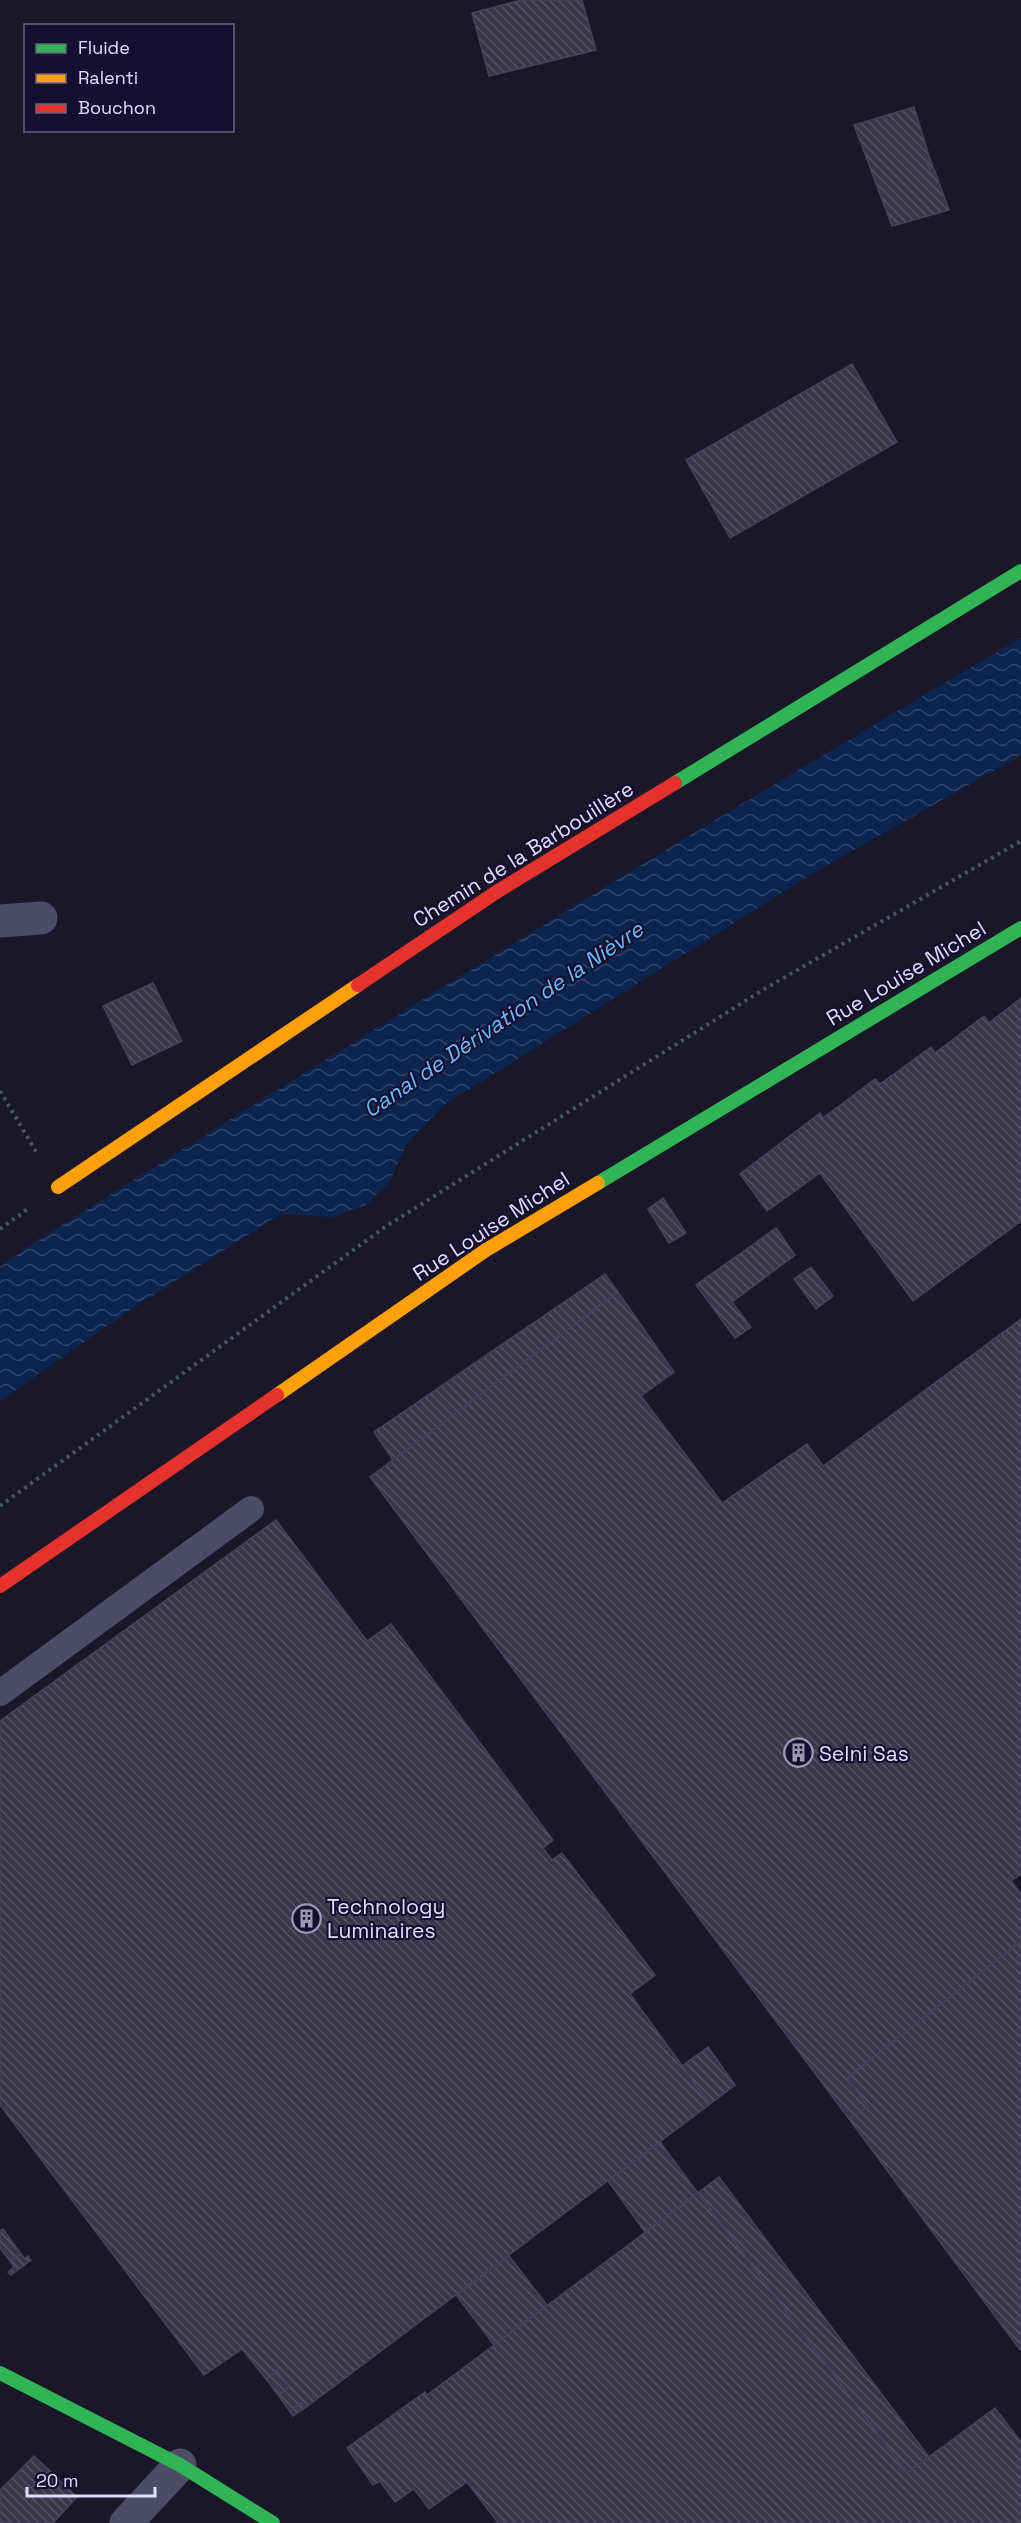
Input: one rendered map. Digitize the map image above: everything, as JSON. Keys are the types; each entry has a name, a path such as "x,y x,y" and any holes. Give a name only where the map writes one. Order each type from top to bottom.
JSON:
{"street":[{"name":"Chemin de la Barbouillère","path":"58,1187 498,891 1021,571"},
{"path":"0,921 41,918"},
{"name":"Rue Louise Michel","path":"0,1586 486,1250 1021,928"},
{"path":"0,2373 180,2465 273,2523"},
{"path":"126,2523 180,2465"}],"lane":[{"path":"0,1693 251,1509"}],"path":[{"path":"0,1506 385,1227 766,988 1021,840"},
{"path":"0,1091 58,1187"}],"water":[{"name":"Canal de Dérivation de la Nièvre","path":"1021,638 1021,755 812,874 444,1105 407,1143 390,1181 366,1205 332,1217 281,1214 133,1308 0,1401 0,1267 29,1246 522,938"}],"building":[{"path":"522,0 582,0 596,50 489,76 472,13"},
{"path":"914,107 930,159 926,161 931,173 935,172 949,210 892,226 854,125"},
{"path":"930,159 935,172 931,173 926,161"},
{"path":"852,364 897,442 730,538 686,460"},
{"path":"153,983 182,1041 132,1065 103,1006"},
{"path":"1021,998 1021,1221 913,1301 820,1173 767,1211 740,1174 820,1113 823,1118 875,1079 880,1084 931,1047 935,1053 984,1016 989,1023"},
{"path":"663,1198 686,1233 669,1243 648,1209"},
{"path":"776,1228 795,1255 732,1302 751,1327 735,1338 696,1285"},
{"path":"811,1267 833,1296 816,1309 794,1279"},
{"path":"605,1274 618,1292 393,1460 374,1432"},
{"name":"Selni Sas","path":"618,1292 674,1372 641,1396 722,1503 807,1444 823,1466 1021,1319 1021,1874 1011,1881 1021,1894 1021,1941 847,2078 868,2106 849,2119 370,1477"},
{"name":"Technology Luminaires","path":"276,1520 367,1641 391,1624 553,1840 543,1848 552,1860 562,1853 655,1975 630,1994 710,2104 305,2408 301,2403 290,2412 278,2395 289,2387 277,2371 266,2379 242,2349 204,2375 0,2105 0,1721"},
{"path":"1021,1941 1020,2350 849,2119 868,2106 847,2078"},
{"path":"708,2047 735,2085 710,2104 682,2066"},
{"path":"660,2142 698,2193 645,2232 608,2181"},
{"path":"719,2177 929,2457 907,2473 698,2193"},
{"path":"698,2193 907,2473 995,2408 1021,2442 1021,2523 498,2523 467,2482 429,2509 414,2489 395,2502 380,2481 373,2485 347,2448 425,2392 427,2395"},
{"path":"3,2229 21,2254 10,2261 0,2248 0,2231"},
{"path":"21,2254 25,2259 28,2256 31,2260 11,2275 8,2272 14,2267 10,2261"},
{"path":"509,2256 547,2305 494,2345 456,2295"},
{"path":"277,2371 289,2387 278,2395 266,2379"},
{"path":"301,2403 305,2408 293,2416 290,2412"},
{"path":"34,2456 49,2470 30,2489 16,2474"},
{"path":"49,2470 77,2497 53,2523 0,2523 0,2490 16,2474 30,2489"}],"traffic: fast":[{"path":"675,783 1021,571"},
{"path":"598,1183 1021,928"},
{"path":"0,2373 180,2465 273,2523"}],"traffic: slow":[{"path":"58,1187 358,985"},
{"path":"277,1395 486,1250 598,1183"}],"traffic: jam":[{"path":"358,985 498,891 675,783"},
{"path":"0,1586 277,1395"}],"place":[{"name":"Selni Sas","path":"798,1753"},
{"name":"Technology Luminaires","path":"306,1918"}]}
